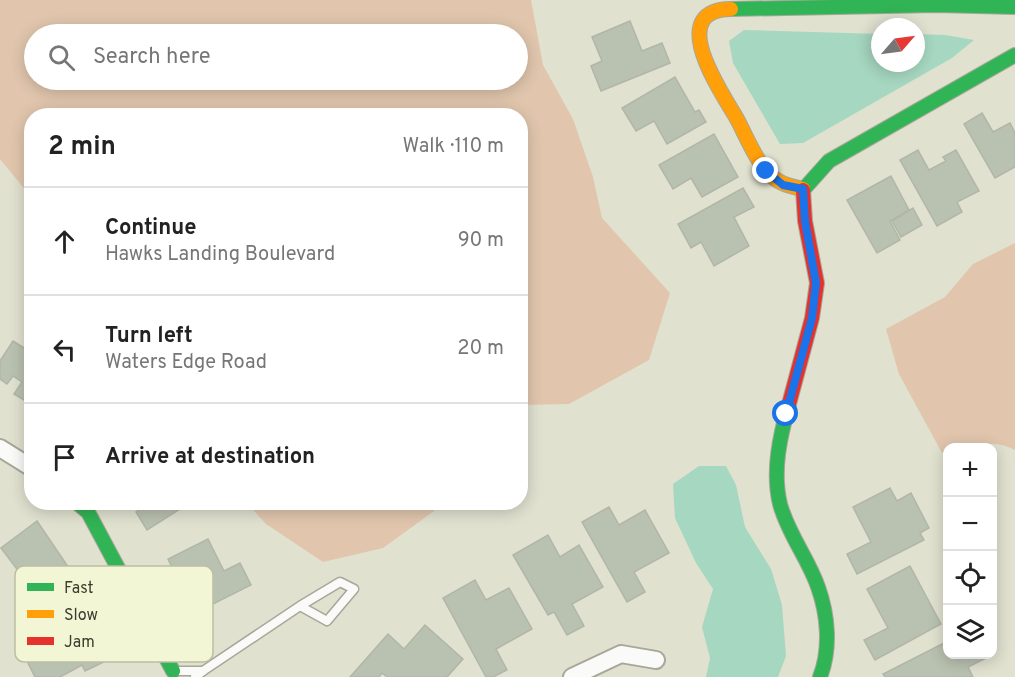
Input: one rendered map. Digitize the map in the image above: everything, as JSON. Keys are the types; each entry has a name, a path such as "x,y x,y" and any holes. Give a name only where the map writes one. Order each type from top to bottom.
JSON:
{"street":[{"path":"803,189 783,185 766,171 708,68 699,43 700,26 708,15 724,9 937,5 1015,7"},
{"path":"820,677 825,668 827,644 825,614 818,586 792,535 780,503 777,459 812,318 816,283 805,221 803,189 829,162 1015,55"},
{"path":"0,448 24,463"},
{"path":"86,510 117,566"},
{"path":"572,677 621,654 656,660"},
{"path":"168,662 173,671"}],"lane":[{"path":"195,677 300,606 340,582 354,589 327,621 300,606"},
{"path":"173,671 203,671"}],"shaded area":[{"path":"0,0 531,0 543,65 573,119 593,177 602,218 670,293 649,360 569,404 528,405 528,108 24,108 24,188 0,159"},
{"path":"744,30 871,34 871,72 925,72 925,34 974,40 952,58 803,143 780,144 733,63 729,41"},
{"path":"1015,243 1015,450 997,443 943,443 942,453 899,374 886,329 945,297 973,264"},
{"path":"699,466 726,466 736,485 745,527 771,569 782,605 786,656 778,677 706,677 710,658 702,627 713,589 696,563 675,518 673,484"},
{"path":"253,510 435,510 383,548 323,562 266,524"}],"building":[{"path":"630,21 642,51 662,43 670,63 601,91 591,66 602,61 592,37"},
{"path":"675,77 695,112 699,110 706,122 667,144 654,121 636,131 622,108"},
{"path":"982,113 993,132 1010,123 1015,133 1015,167 995,178 964,124"},
{"path":"714,134 738,177 702,197 691,178 673,189 659,165"},
{"path":"918,150 929,170 946,161 943,157 956,150 979,191 957,202 962,212 937,226 900,160"},
{"path":"891,176 909,210 890,221 900,240 877,253 847,200"},
{"path":"743,188 754,207 734,217 749,246 714,266 701,242 691,248 678,224"},
{"path":"913,208 922,225 901,237 892,221"},
{"path":"13,341 24,348 24,400 14,394 22,382 13,376 7,384 0,379 0,361"},
{"path":"890,488 897,501 911,493 929,528 920,533 924,540 857,574 847,554 871,542 853,507"},
{"path":"609,507 619,525 645,510 669,553 634,572 645,592 627,602 582,522"},
{"path":"139,510 178,510 147,530 136,512"},
{"path":"37,521 68,566 15,566 1,548"},
{"path":"548,535 560,557 579,545 603,587 572,604 584,626 567,635 554,612 548,615 513,555"},
{"path":"208,539 224,571 240,563 251,585 213,604 213,566 172,566 168,559"},
{"path":"910,566 941,624 875,660 864,640 888,628 867,589"},
{"path":"475,580 486,600 509,588 532,629 496,649 507,670 493,677 486,677 443,598"},
{"path":"425,625 463,659 447,677 387,677 382,673 379,677 350,677 388,634 404,649"},
{"path":"943,644 943,659 984,659 968,667 973,677 885,677 883,674"},
{"path":"104,662 85,671 82,665 60,677 35,677 28,663"}],"traffic: fast":[{"path":"731,9 937,5 1015,7"},
{"path":"803,190 829,161 1015,55"},
{"path":"789,404 778,454 778,492 784,515 814,576 824,609 827,644 820,677"},
{"path":"86,510 117,566"},
{"path":"168,662 173,671"}],"traffic: slow":[{"path":"731,9 711,13 702,23 700,37 703,55 720,91 762,166 779,181 803,189"}],"traffic: jam":[{"path":"789,404 812,318 817,283 805,221 803,190"}],"route":[{"path":"766,171 783,185 803,189 805,221 816,283 812,318 786,414"}]}
